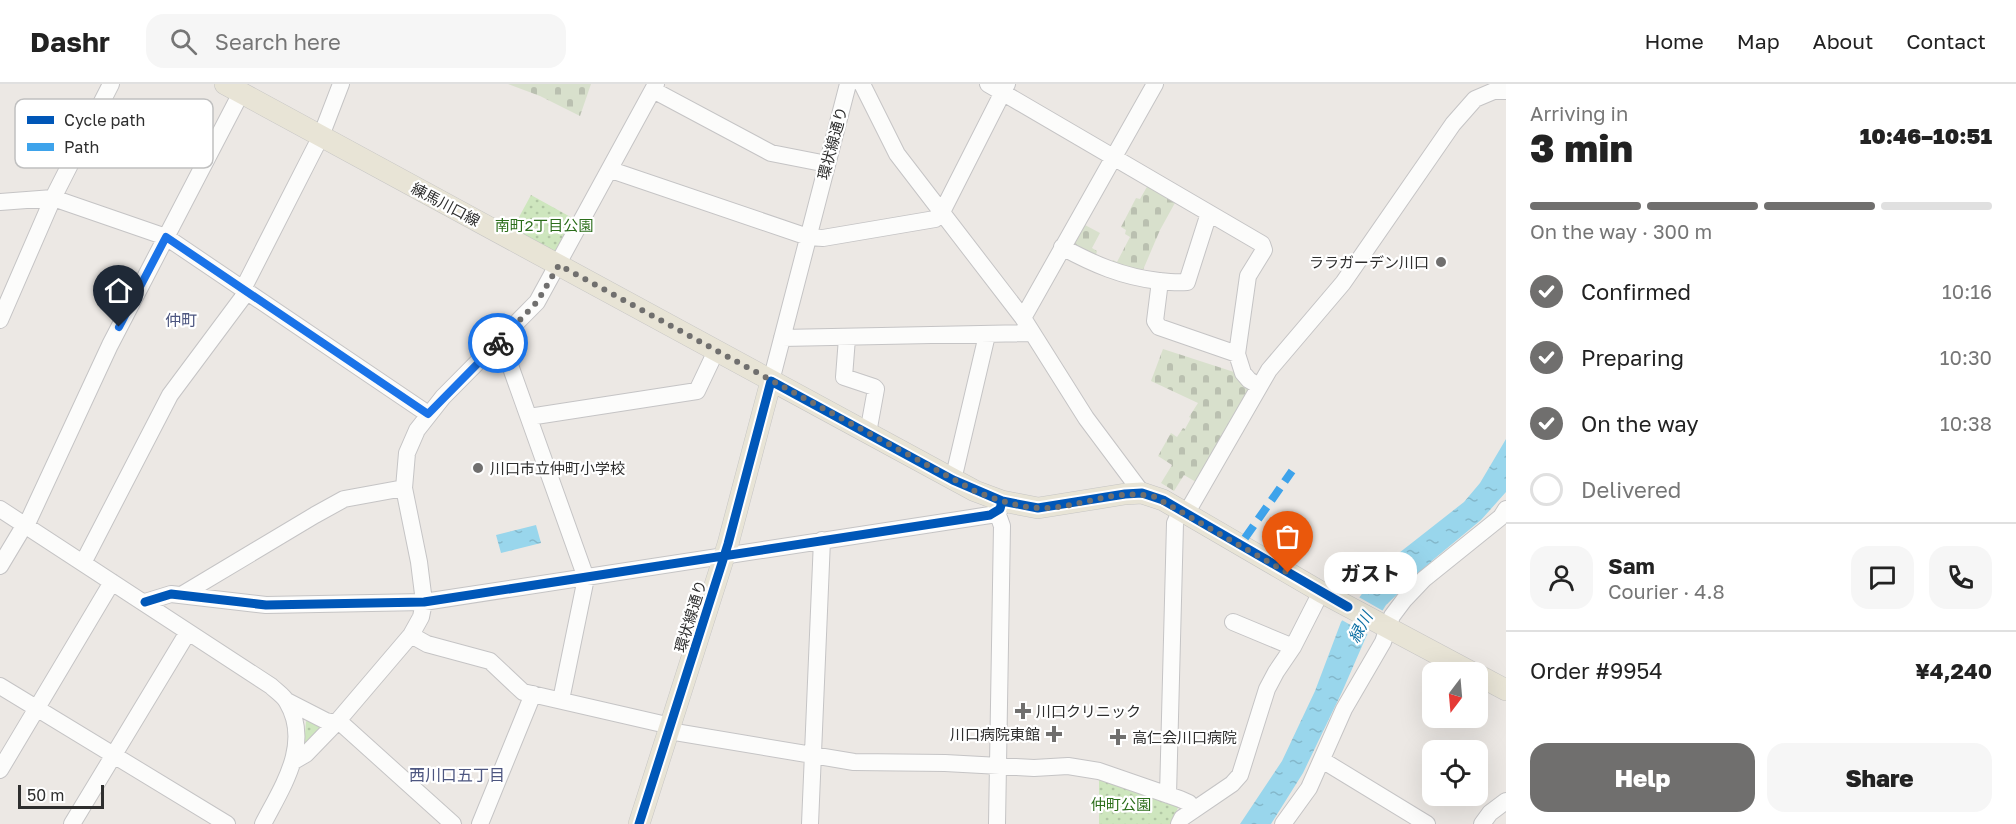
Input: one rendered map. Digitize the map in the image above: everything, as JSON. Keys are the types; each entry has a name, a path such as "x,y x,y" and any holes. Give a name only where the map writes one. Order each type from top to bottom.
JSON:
{"main road":[{"name":"練馬川口線","path":"233,88 999,506 1038,508 1108,496 1142,494 1163,500 1321,592 1452,662"},
{"name":"環状線通り","path":"639,824 724,556 771,381"},
{"path":"1488,680 1506,690"}],"street":[{"path":"103,99 111,84"},
{"path":"83,563 170,395 243,297 243,289 321,136 341,84"},
{"name":"環状線通り","path":"771,381 848,84"},
{"path":"862,84 897,154 1023,318 1102,442 1142,494"},
{"path":"1023,318 1155,84"},
{"path":"294,761 306,754 336,723 411,635 421,617 424,602 419,562 404,488 407,453 411,441 428,414 537,302 655,87 771,153 827,164"},
{"path":"611,170 808,237 823,238 935,219 941,214 999,87 1262,244 1263,250 1248,276 1237,354 1243,373 1259,386"},
{"path":"213,132 233,88"},
{"path":"1168,795 1175,524 1269,370 1343,283 1468,104 1482,95 1506,91"},
{"path":"0,320 52,198 68,168"},
{"path":"0,566 26,526 110,345 166,237 197,168"},
{"path":"0,202 52,198 166,237 428,414"},
{"path":"1062,247 1091,263 1137,279 1187,282 1209,213"},
{"path":"1160,281 1155,321 1159,327 1237,354"},
{"path":"782,338 1032,333"},
{"path":"953,480 987,335"},
{"path":"847,338 844,377 876,389 868,433"},
{"path":"501,340 586,578 561,700"},
{"path":"529,417 698,391 716,351"},
{"path":"183,594 344,500 404,488"},
{"path":"145,602 171,594 183,594 266,605 424,602 990,515 999,506"},
{"path":"997,824 1002,526 999,506"},
{"path":"0,509 271,686 286,701 326,721 342,724 453,824"},
{"path":"1283,824 1309,788 1344,709 1383,642 1383,626 1424,579 1504,515"},
{"path":"810,824 822,540"},
{"path":"0,770 112,582"},
{"path":"1179,824 1182,818 1232,784 1240,775 1267,689 1293,647 1321,592"},
{"path":"1233,622 1293,647"},
{"path":"72,824 188,632"},
{"path":"411,635 427,644 490,661 523,692 670,729 854,762 945,763 1034,768 1068,766 1099,771 1189,803 1194,809"},
{"path":"0,686 228,824"},
{"path":"480,824 533,694"},
{"path":"263,824 294,761 297,738 294,719 286,701"},
{"path":"1322,760 1427,824"},
{"path":"1482,824 1490,813 1506,801"}],"green space":[{"path":"508,84 591,84 580,116 540,96"},
{"path":"1148,185 1176,201 1160,230 1140,277 1071,247 1085,225 1100,233 1092,248 1097,251 1096,255 1112,263 1113,260 1117,262 1130,237 1121,227 1136,198 1140,199"},
{"name":"南町2丁目公園","path":"531,195 576,220 557,255 512,230"},
{"path":"1163,349 1237,373 1251,387 1196,482 1184,475 1174,491 1161,483 1172,465 1158,456 1171,433 1177,437 1183,428 1185,429 1198,403 1151,381"},
{"path":"307,720 322,728 304,745 306,722"},
{"name":"仲町公園","path":"1099,775 1180,803 1171,824 1099,824"}],"water":[{"name":"緑川","path":"1506,439 1506,492 1481,520 1434,559 1386,605 1366,637 1303,773 1271,824 1240,824 1282,761 1315,691 1341,622 1373,579 1399,553 1464,502 1480,483"},
{"path":"536,525 541,543 501,553 496,535"}],"pier":[{"path":"1357,596 1385,612 1370,636 1340,619"}],"marked path":[{"path":"1245,538 1292,471"}],"cycle path":[{"path":"639,824 728,544 771,381 953,480 1002,501 1038,508 1125,494 1142,493 1163,500 1348,607"},
{"path":"145,602 171,594 266,605 424,602 990,515 1000,509 1002,501"}],"way so far":[{"path":"498,343 537,302 559,265 975,491 1002,501 1038,508 1125,494 1155,497 1288,573"}],"place":[{"name":"ララガーデン川口","path":"1441,262"},
{"name":"川口市立仲町小学校","path":"478,468"},
{"name":"ガスト","path":"1288,573"},
{"name":"川口クリニック","path":"1023,711"},
{"name":"川口病院東館","path":"1054,734"},
{"name":"高仁会川口病院","path":"1118,737"}],"district":[{"name":"仲町","path":"181,320"},
{"name":"西川口五丁目","path":"457,775"}],"route":[{"path":"119,327 166,237 428,414 498,343"}]}
